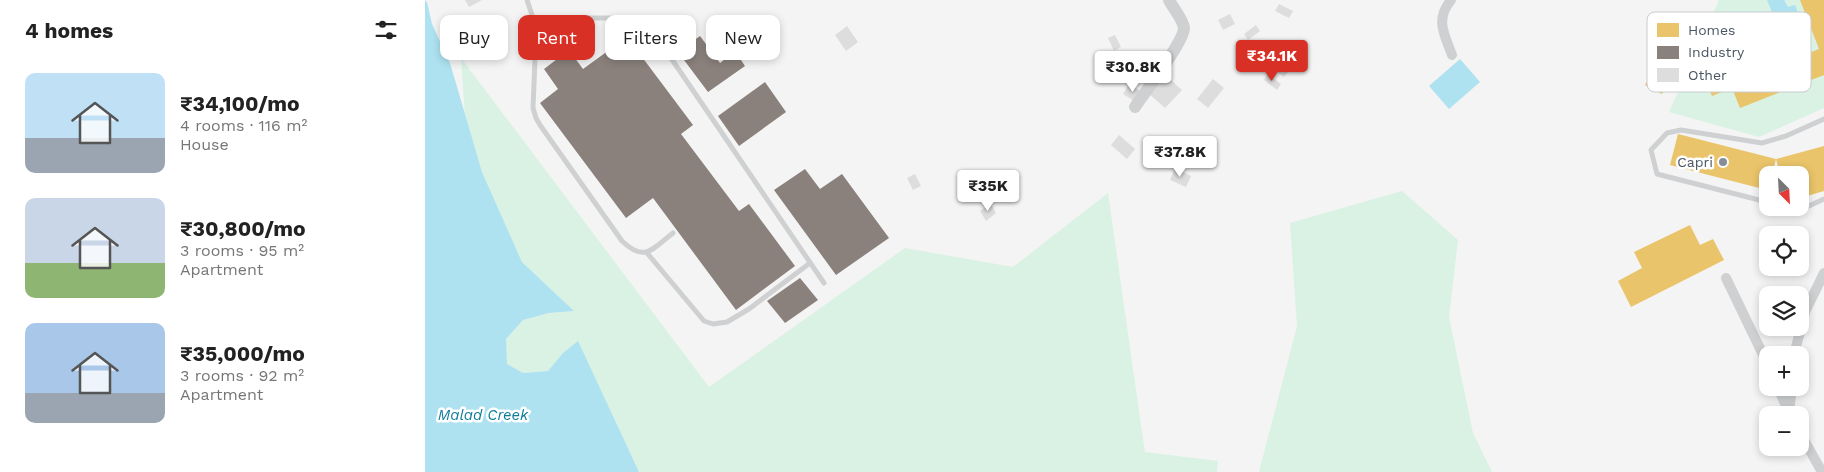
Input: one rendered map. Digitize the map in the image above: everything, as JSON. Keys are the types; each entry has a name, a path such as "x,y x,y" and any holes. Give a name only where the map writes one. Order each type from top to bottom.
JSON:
{"street":[{"path":"1135,107 1170,57 1183,32 1182,23 1169,0"},
{"path":"1451,0 1443,9 1441,21 1452,55"},
{"path":"1796,346 1805,312 1824,273"},
{"path":"1726,278 1759,346"},
{"path":"1809,449 1822,472"}],"lane":[{"path":"527,0 532,15"},
{"path":"595,18 622,18 638,24 658,39 824,283"},
{"path":"535,60 533,108 536,118 621,241 637,253 647,252 673,232"},
{"path":"1759,200 1657,174 1651,150 1667,132 1681,130 1762,143 1787,136 1824,119"},
{"path":"1809,206 1824,199"},
{"path":"647,252 704,321 713,324 727,322 749,309 810,263"}],"green space":[{"path":"1719,0 1824,0 1824,108 1759,137 1669,112 1678,92 1811,92 1811,12 1714,12"},
{"path":"461,60 709,387 905,248 1013,267 1108,193 1145,452 1218,461 1217,472 639,472 578,342 563,353 548,371 523,373 507,364 506,339 523,320 549,313 574,311 522,262 482,172 465,116"},
{"path":"1402,191 1458,240 1449,317 1473,433 1492,472 1259,472 1297,326 1290,223"}],"water":[{"name":"Malad Creek","path":"425,0 432,24 440,41 440,60 449,60 450,63 482,172 522,262 574,311 549,313 523,320 506,339 507,364 523,373 548,371 563,353 578,341 639,472 425,472"},
{"path":"1767,0 1784,0 1788,7 1795,5 1798,12 1772,12"},
{"path":"1460,59 1480,82 1449,109 1429,86"}],"building: Homes":[{"path":"1800,0 1824,0 1824,75 1811,80 1811,52 1819,49 1811,28 1811,12 1805,12"},
{"path":"1710,92 1722,92 1712,96"},
{"path":"1734,92 1781,92 1740,108"},
{"name":"Capri","path":"1678,134 1776,159 1774,166 1759,166 1759,188 1670,165"},
{"path":"1824,146 1824,191 1809,195 1809,166 1778,166 1776,159"},
{"path":"1690,225 1700,245 1713,239 1724,260 1631,307 1618,281 1642,268 1634,252"}],"building: Industry":[{"path":"700,36 706,44 706,60 718,60 720,63 724,60 741,60 745,66 708,92 684,60 696,60 696,39"},
{"path":"605,53 605,60 644,60 693,125 681,134 739,211 749,204 795,266 736,310 653,198 626,218 540,103 558,89 544,69 556,60 576,60 583,69"},
{"path":"765,82 786,112 739,146 718,116"},
{"path":"805,169 820,189 842,174 889,238 836,275 774,190"},
{"path":"800,278 818,300 785,323 767,301"}],"building: Other":[{"path":"465,0 482,0 469,7"},
{"path":"1279,4 1293,11 1289,18 1275,11"},
{"path":"1230,14 1235,24 1223,30 1218,20"},
{"path":"1256,25 1260,31 1248,40 1244,34"},
{"path":"847,26 858,42 846,51 835,35"},
{"path":"1115,35 1121,47 1114,51 1108,38"},
{"path":"1291,43 1302,54 1298,58 1287,47"},
{"path":"1278,62 1289,71 1284,77 1272,68"},
{"path":"1164,74 1182,90 1165,108 1147,92"},
{"path":"1268,74 1281,84 1277,90 1264,80"},
{"path":"1213,79 1224,88 1208,108 1197,99"},
{"path":"1129,84 1142,92 1136,102 1123,94"},
{"path":"1119,135 1135,149 1127,159 1111,145"},
{"path":"1175,168 1191,176 1186,187 1170,180"},
{"path":"915,174 921,186 913,190 907,178"},
{"path":"991,204 996,213 986,221 980,211"}],"place":[{"name":"Capri","path":"1723,162"}]}
